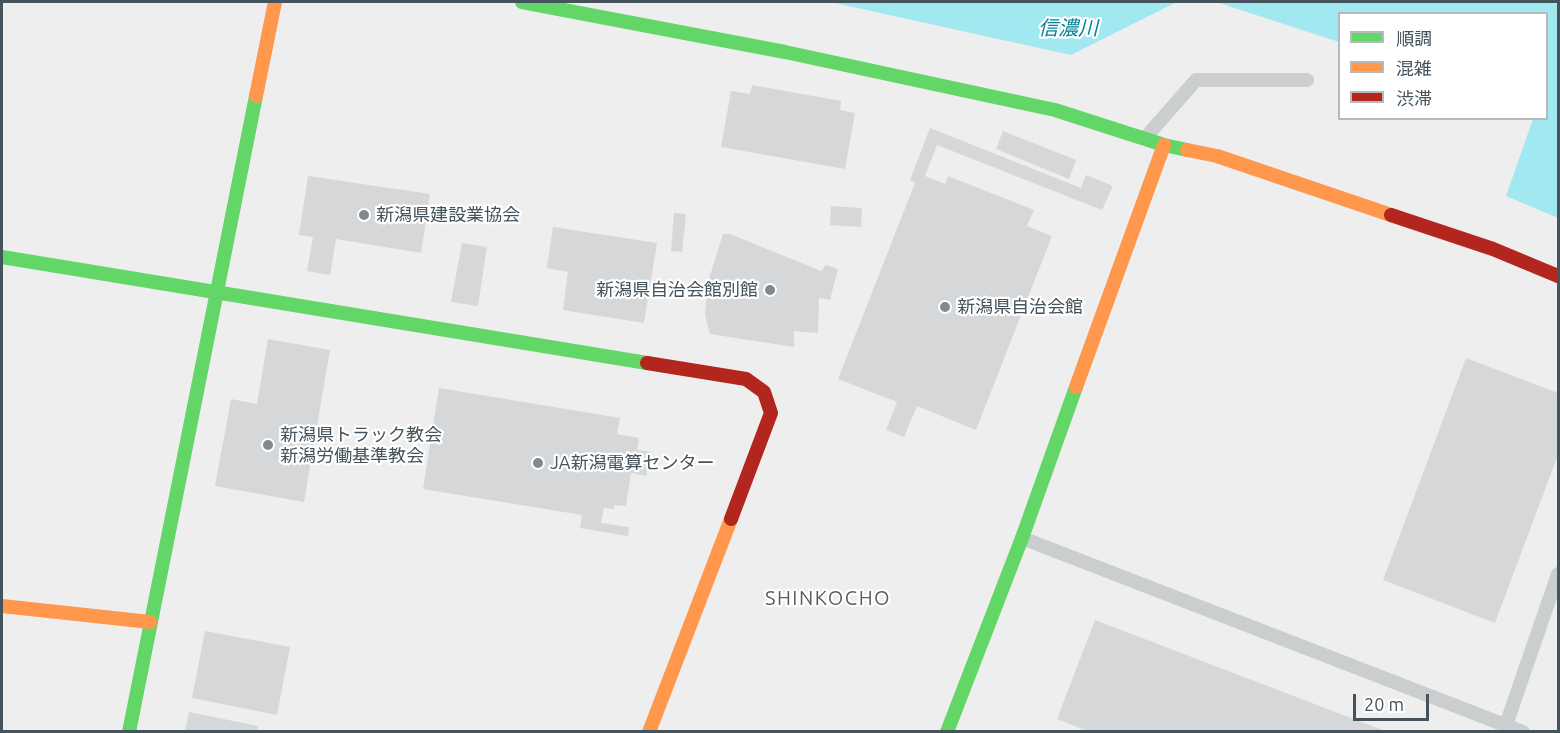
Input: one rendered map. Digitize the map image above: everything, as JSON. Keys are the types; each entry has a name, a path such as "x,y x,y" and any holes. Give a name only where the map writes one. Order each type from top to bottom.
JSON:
{"street":[{"path":"129,732 275,2"},
{"path":"522,2 785,51 1055,110 1164,145 1217,156 1493,249 1558,276"},
{"path":"947,732 1022,538 1164,145"},
{"path":"2,257 746,379 764,392 771,413 649,732"},
{"path":"2,606 150,622"}],"lane":[{"path":"1145,139 1196,80 1307,80"},
{"path":"1022,538 1523,732"},
{"path":"1506,725 1558,574"}],"water":[{"name":"信濃川","path":"830,2 1177,2 1071,55"},
{"path":"1216,2 1558,2 1558,218 1506,196 1533,120 1548,120 1548,12 1338,12 1338,42"}],"building":[{"path":"752,85 841,101 840,110 855,113 845,169 721,147 731,91 750,94"},
{"name":"新潟県自治会館","path":"930,128 1081,188 1086,175 1113,186 1102,210 937,145 925,176 945,184 948,176 1034,210 1027,226 1052,236 976,430 917,406 904,437 886,430 897,402 838,379 915,183 910,180"},
{"path":"1003,131 1076,160 1069,179 996,149"},
{"name":"新潟県建設業協会","path":"308,176 430,194 421,253 336,239 330,275 307,271 313,237 299,235"},
{"path":"831,206 862,208 861,227 830,225"},
{"path":"674,213 686,214 682,252 671,251"},
{"path":"553,227 657,243 644,323 563,310 568,272 547,268"},
{"name":"新潟県自治会館別館","path":"723,234 730,234 821,271 826,265 838,269 830,300 819,298 818,333 794,331 794,347 710,334 705,315 708,282"},
{"path":"462,243 487,247 478,306 451,302"},
{"name":"新潟県トラック教会 新潟労働基準教会","path":"268,339 330,350 304,502 215,486 231,399 257,404"},
{"path":"1466,358 1558,393 1558,455 1495,623 1383,580"},
{"name":"JA新潟電算センター","path":"439,388 620,418 617,434 639,438 637,450 651,452 646,476 631,473 626,506 614,505 614,509 604,508 601,523 629,527 628,536 580,528 582,515 423,489"},
{"path":"1095,620 1385,732 1090,732 1057,719"},
{"path":"205,631 290,647 277,715 192,698"},
{"path":"189,712 258,726 257,732 185,732"}],"traffic: fast":[{"path":"522,2 785,52 1055,110 1164,145 1187,150"},
{"path":"129,732 256,96"},
{"path":"2,257 647,363"},
{"path":"947,732 1022,538 1076,387"}],"traffic: slow":[{"path":"256,96 275,2"},
{"path":"1076,387 1164,145"},
{"path":"1187,150 1217,156 1391,215"},
{"path":"649,732 731,519"},
{"path":"2,606 150,622"}],"traffic: jam":[{"path":"1391,215 1493,249 1558,276"},
{"path":"647,363 746,379 764,392 771,413 731,519"}],"place":[{"name":"新潟県建設業協会","path":"364,215"},
{"name":"新潟県自治会館別館","path":"770,290"},
{"name":"新潟県自治会館","path":"945,307"},
{"name":"新潟県トラック教会 新潟労働基準教会","path":"268,445"},
{"name":"JA新潟電算センター","path":"538,463"}],"district":[{"name":"SHINKOCHO","path":"828,598"}]}
